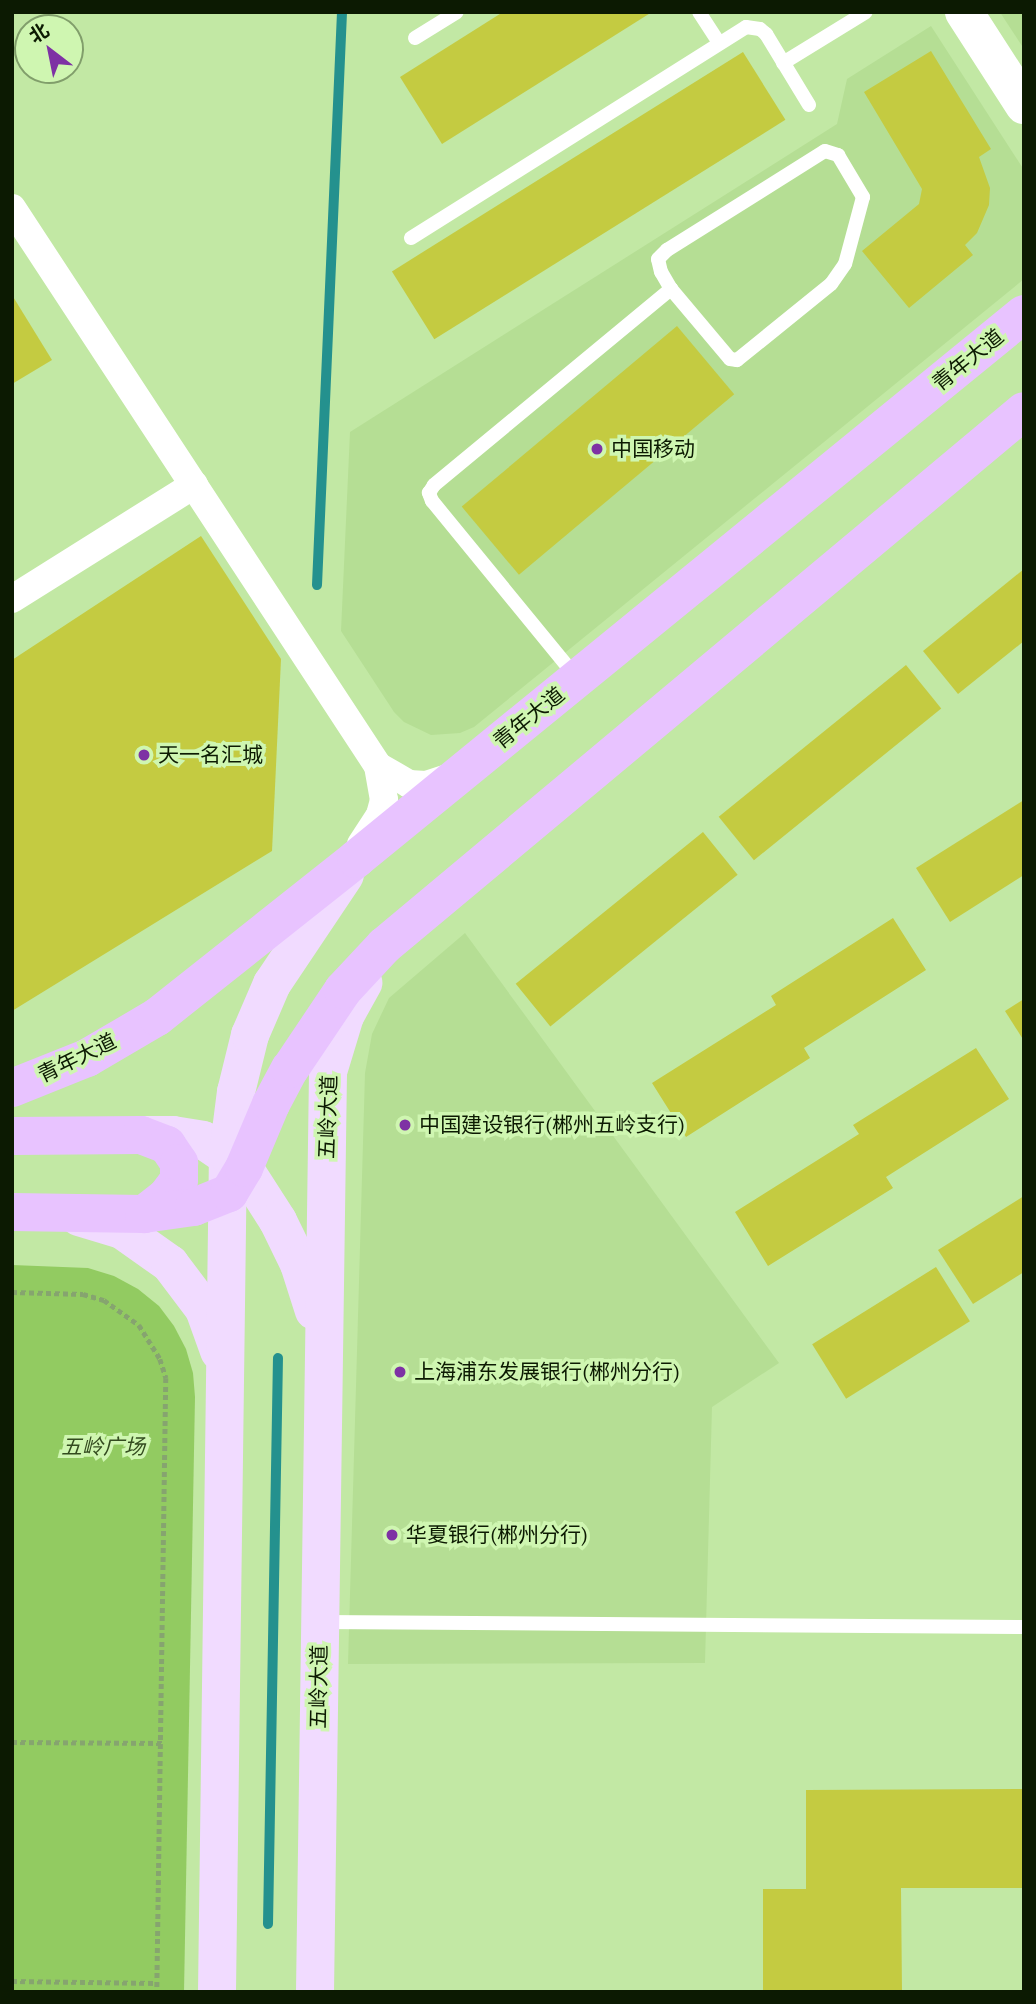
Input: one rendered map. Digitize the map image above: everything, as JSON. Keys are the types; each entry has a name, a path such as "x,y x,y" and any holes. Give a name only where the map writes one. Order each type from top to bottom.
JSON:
{"highway":[{"name":"青年大道","path":"12,1088 87,1058 157,1017 319,890 1024,314"},
{"path":"24,1213 144,1214 194,1207 234,1172 271,1104 344,990 414,919 1024,411"},
{"path":"12,1136 141,1135 167,1144 179,1163 179,1180 166,1197 144,1214"}],"main road":[{"path":"217,1992 224,1391 236,1092 250,1035 272,984 316,914 356,859"},
{"name":"五岭大道","path":"315,1992 328,1072 345,1016 361,986 414,919"},
{"name":"五岭大道","path":"141,1135 173,1135 203,1140 278,1221 303,1276 319,1332 323,1382"},
{"path":"24,1213 94,1220 122,1230 170,1264 204,1309 215,1335 222,1363 224,1391"}],"street":[{"path":"964,12 1024,104"},
{"path":"12,208 378,766 384,800 380,815 369,836 319,890"},
{"path":"12,599 194,485"},
{"path":"378,766 409,784 435,783 462,772"}],"lane":[{"path":"415,38 457,12"},
{"path":"699,12 719,43"},
{"path":"783,64 866,12"},
{"path":"411,238 746,27 754,27 765,34 809,105"},
{"path":"825,151 838,155 863,197 839,275 737,360 727,357 671,289 658,266 662,254 825,151"},
{"path":"578,678 432,501 429,493 434,485 671,289"},
{"path":"320,1622 1024,1627"}],"path":[{"path":"12,1292 72,1293 104,1300 139,1325 160,1359 168,1398 157,1992"},
{"path":"12,1742 162,1743"},
{"path":"12,1981 157,1983"}],"shaded area":[{"path":"1000,12 1024,12 1024,49 1005,20"},
{"path":"931,26 1024,170 1024,279 474,727 460,733 431,735 404,722 394,712 341,631 350,432 837,124 847,79"},
{"path":"465,933 779,1363 712,1407 705,1663 348,1664 365,1073 372,1034 389,998"}],"green space":[{"name":"五岭广场","path":"12,1265 88,1268 114,1276 138,1289 159,1306 174,1326 186,1349 193,1373 195,1397 184,1992 12,1992"}],"building":[{"path":"503,12 652,12 442,144 400,77"},
{"path":"931,51 991,149 979,157 990,188 989,205 977,233 965,245 973,255 909,308 862,251 919,204 922,189 864,92"},
{"path":"743,52 785,120 434,339 392,271"},
{"path":"12,295 52,360 12,384"},
{"name":"中国移动","path":"677,326 734,394 519,575 462,507"},
{"name":"天一名汇城","path":"201,536 281,659 272,851 12,1011 12,660"},
{"path":"1024,569 1024,641 958,694 923,651"},
{"path":"906,665 941,709 754,860 719,817"},
{"path":"1024,800 1024,875 950,922 916,868"},
{"path":"703,832 738,875 550,1026 516,984"},
{"path":"893,918 926,970 804,1048 810,1058 686,1137 652,1083 776,1005 771,996"},
{"path":"1024,999 1024,1041 1005,1011"},
{"path":"976,1048 1009,1099 886,1177 893,1188 768,1266 735,1212 859,1134 853,1125"},
{"path":"1024,1196 1024,1272 973,1304 938,1250"},
{"path":"936,1267 970,1321 846,1399 812,1344"},
{"path":"1024,1789 1024,1888 901,1888 902,1992 763,1992 763,1889 806,1889 806,1790"}],"waterway":[{"path":"317,585 342,12"},
{"path":"268,1924 278,1358"}],"place":[{"name":"中国移动","path":"597,449"},
{"name":"天一名汇城","path":"144,755"},
{"name":"中国建设银行(郴州五岭支行)","path":"405,1125"},
{"name":"上海浦东发展银行(郴州分行)","path":"400,1372"},
{"name":"华夏银行(郴州分行)","path":"392,1535"}]}
